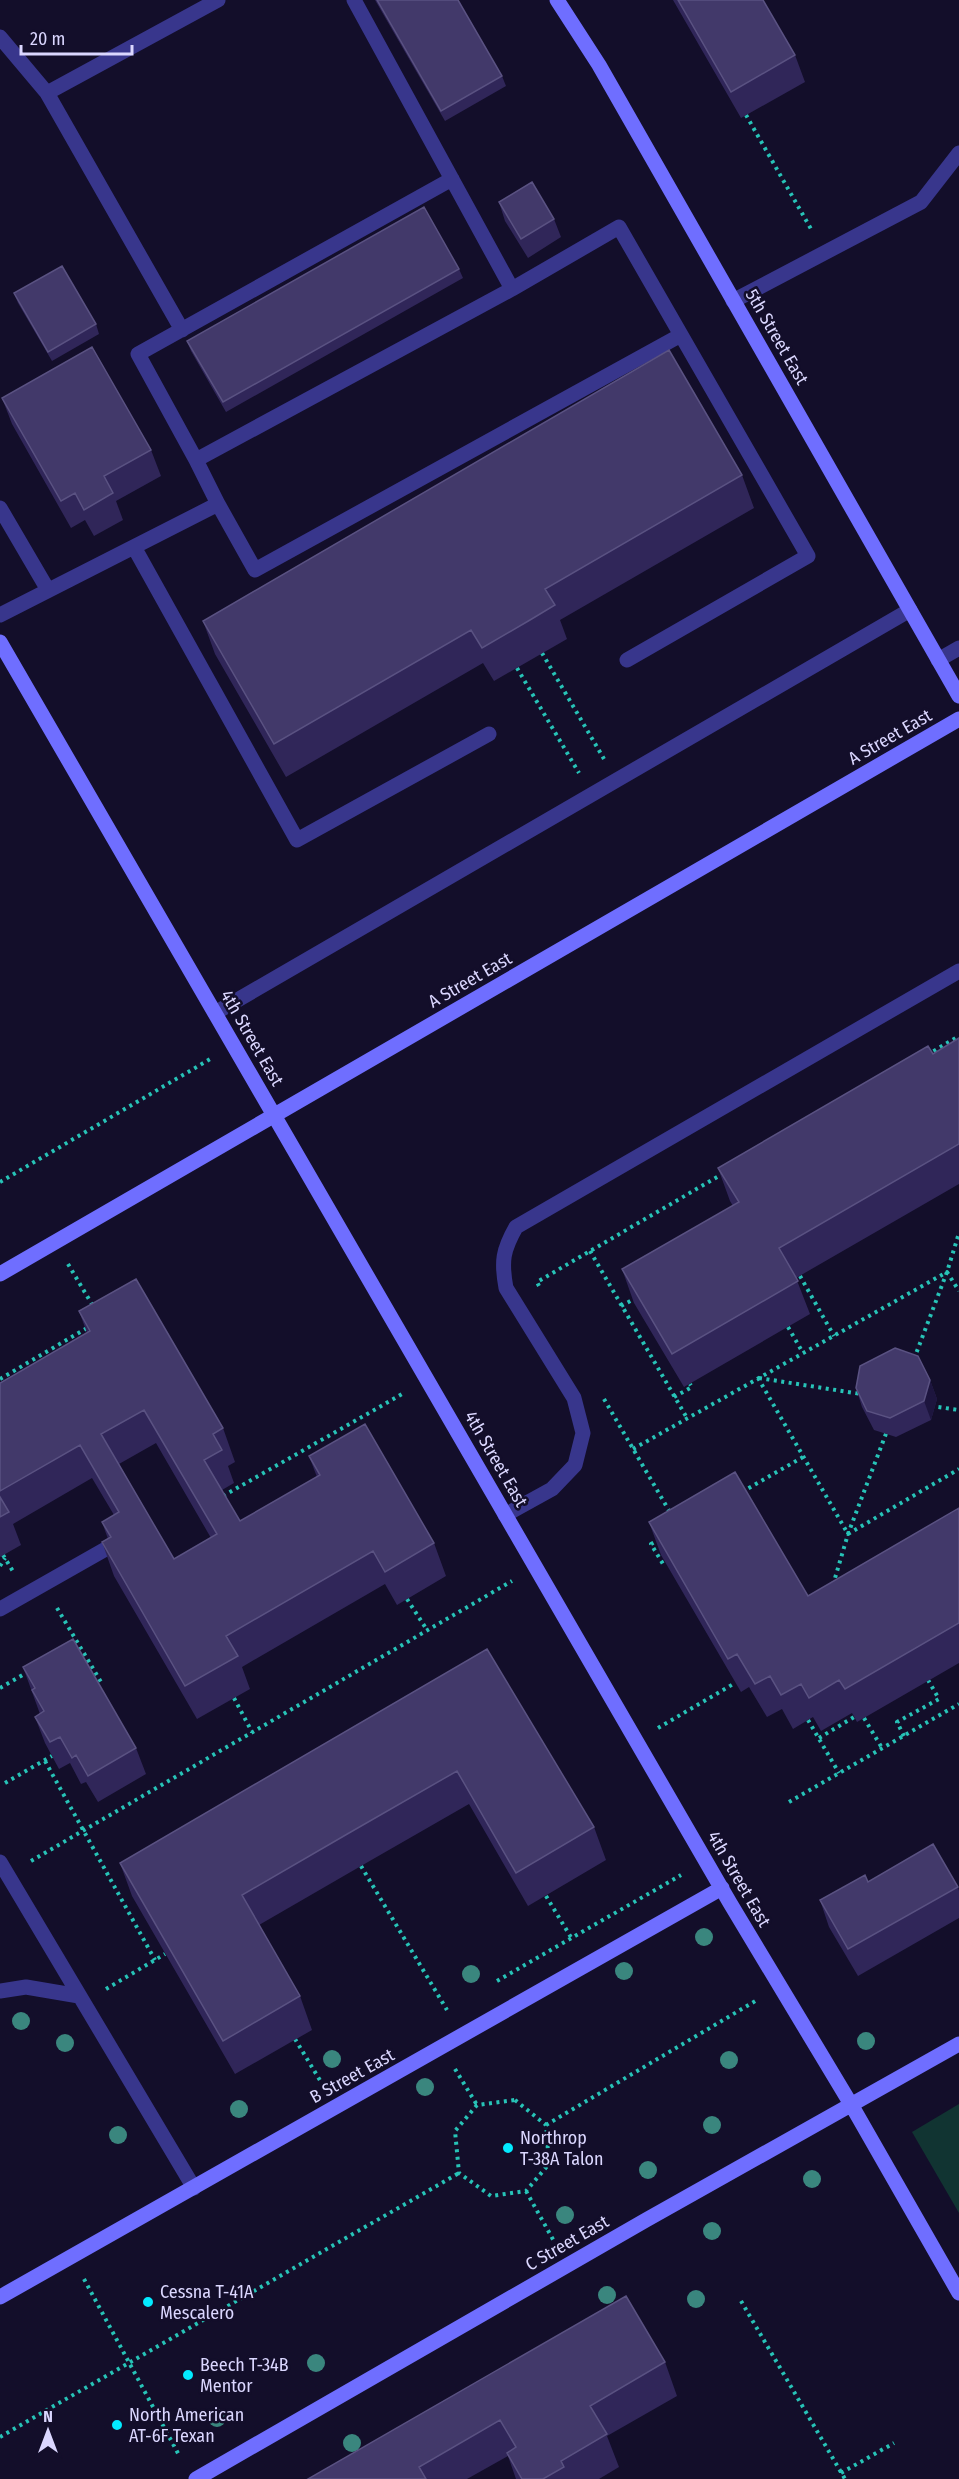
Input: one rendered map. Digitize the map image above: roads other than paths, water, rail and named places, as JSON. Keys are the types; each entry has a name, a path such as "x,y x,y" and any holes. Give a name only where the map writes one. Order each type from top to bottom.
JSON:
{"street":[{"name":"5th Street East","path":"557,0 599,65 959,696"},
{"name":"4th Street East","path":"0,642 959,2293"},
{"name":"A Street East","path":"0,1274 959,719"},
{"name":"B Street East","path":"0,2297 722,1888"},
{"name":"C Street East","path":"196,2479 959,2044"}],"lane":[{"path":"47,93 218,0"},
{"path":"354,0 512,289"},
{"path":"0,37 47,93 182,330"},
{"path":"734,301 921,202 959,153"},
{"path":"452,179 138,354 255,570 681,335"},
{"path":"196,460 512,289 619,227 808,556 627,660"},
{"path":"0,615 218,504"},
{"path":"0,508 48,590"},
{"path":"134,547 297,840 489,734"},
{"path":"215,1013 910,610"},
{"path":"938,660 959,648"},
{"path":"506,1515 552,1489 575,1465 584,1432 574,1398 506,1288 502,1267 506,1246 516,1227 959,971"},
{"path":"0,1609 118,1542"},
{"path":"4,1869 194,2188"},
{"path":"0,1991 26,1988 79,1996"}],"place":[{"name":"Northrop T-38A Talon","path":"508,2148"},
{"name":"Cessna T-41A Mescalero","path":"148,2302"},
{"name":"Beech T-34B Mentor","path":"188,2375"},
{"name":"North American AT-6F Texan","path":"117,2425"}]}
